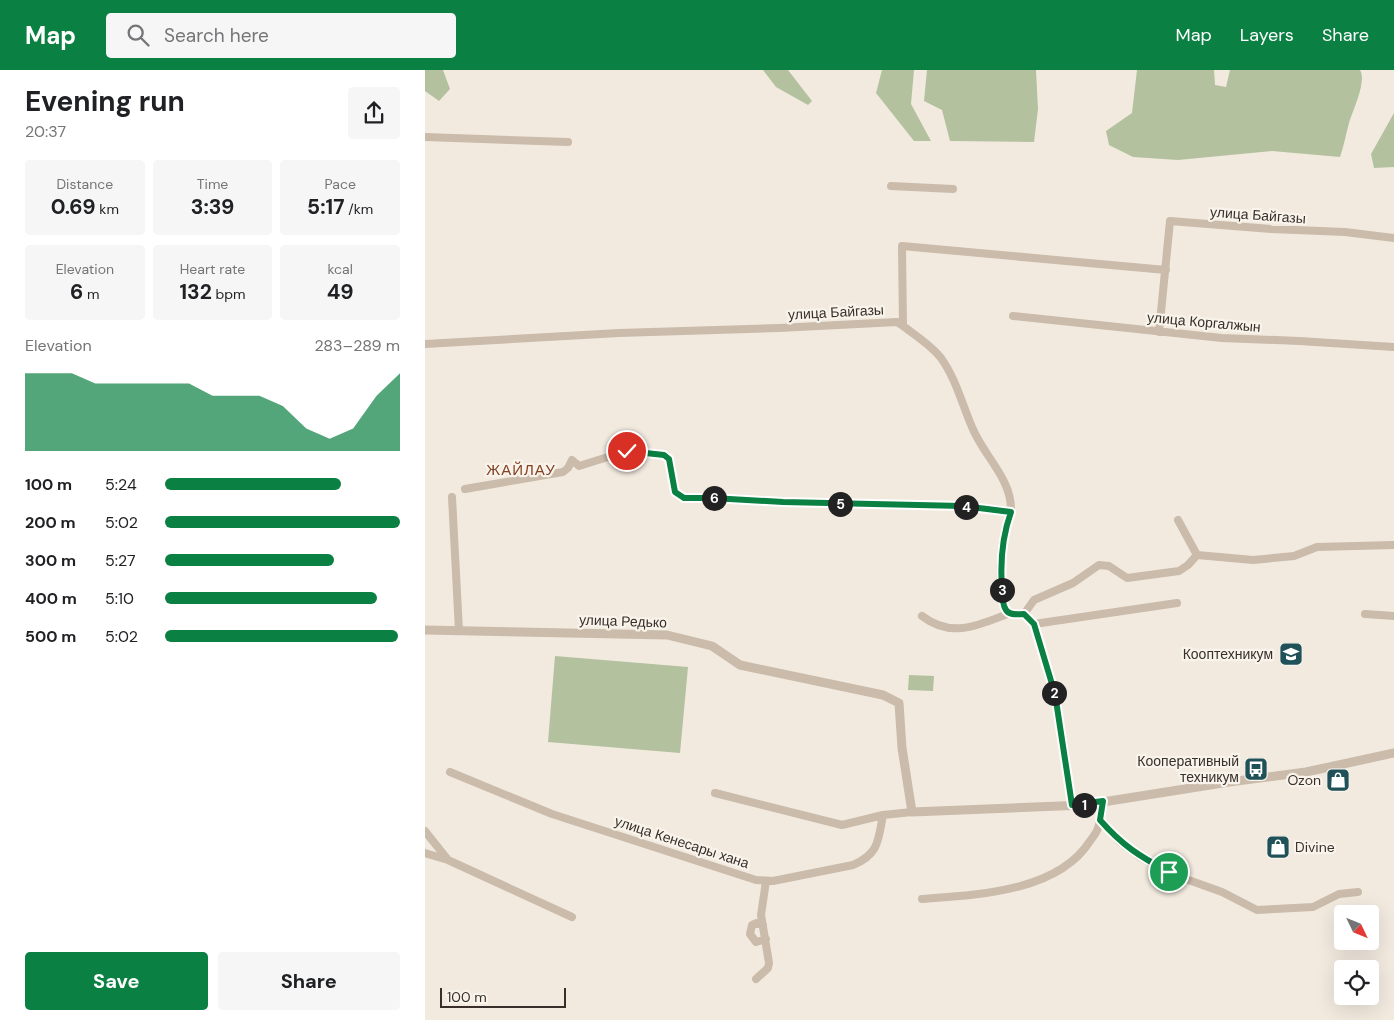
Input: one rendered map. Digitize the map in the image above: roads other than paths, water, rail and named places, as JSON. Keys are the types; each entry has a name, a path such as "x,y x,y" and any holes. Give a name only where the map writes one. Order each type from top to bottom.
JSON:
{"street":[{"path":"425,137 568,142"},
{"path":"891,186 953,189"},
{"name":"улица Байгазы","path":"1159,332 1170,221 1271,229 1345,232 1394,238"},
{"name":"улица Байгазы","path":"903,326 902,246 1166,270"},
{"name":"улица Коргалжын","path":"1013,316 1222,338 1394,347"},
{"name":"улица Байгазы","path":"425,344 619,333 897,322 903,326"},
{"path":"903,326 939,355 947,366 963,401 972,428 997,468 1010,496 1011,512 1002,549 1001,572 1003,600 1006,611 1010,613"},
{"path":"465,489 563,472 568,468 572,460 579,466 627,451 664,455 669,459 675,492 684,498 963,506 1011,512"},
{"path":"452,497 459,631"},
{"path":"1178,520 1197,555"},
{"path":"1197,555 1253,560 1293,556 1317,547 1394,545"},
{"path":"1024,614 1034,600 1073,583 1099,565 1109,566 1127,578 1179,571 1197,555"},
{"path":"1034,624 1177,603"},
{"path":"922,616 934,625 957,628 979,626 1010,613 1024,614 1034,624 1055,694 1072,805"},
{"path":"1365,614 1394,616"},
{"name":"улица Редько","path":"425,630 667,635 712,646 740,665 883,695 899,703 902,748 912,812"},
{"path":"715,793 842,825 912,812 1072,805 1103,801 1306,772 1394,753"},
{"name":"улица Кенесары хана","path":"450,772 552,814 756,880 773,882 853,865 865,860 877,847 883,816"},
{"path":"922,899 991,893 1028,884 1068,865 1084,851 1098,828 1103,801"},
{"path":"1100,820 1119,841 1141,857 1169,872 1222,892 1257,910 1313,907 1339,894 1358,892"},
{"path":"425,831 447,860"},
{"path":"425,853 447,860 572,917"},
{"path":"756,979 768,968 769,963 761,915 766,881"},
{"path":"763,925 755,923 752,925 750,934 756,942 766,939"}],"place":[{"name":"Кооптехникум","path":"1291,654"},
{"name":"Кооперативный техникум","path":"1256,769"},
{"name":"Ozon","path":"1338,780"},
{"name":"Divine","path":"1278,847"}],"district":[{"name":"ЖАЙЛАУ","path":"521,470"}]}
